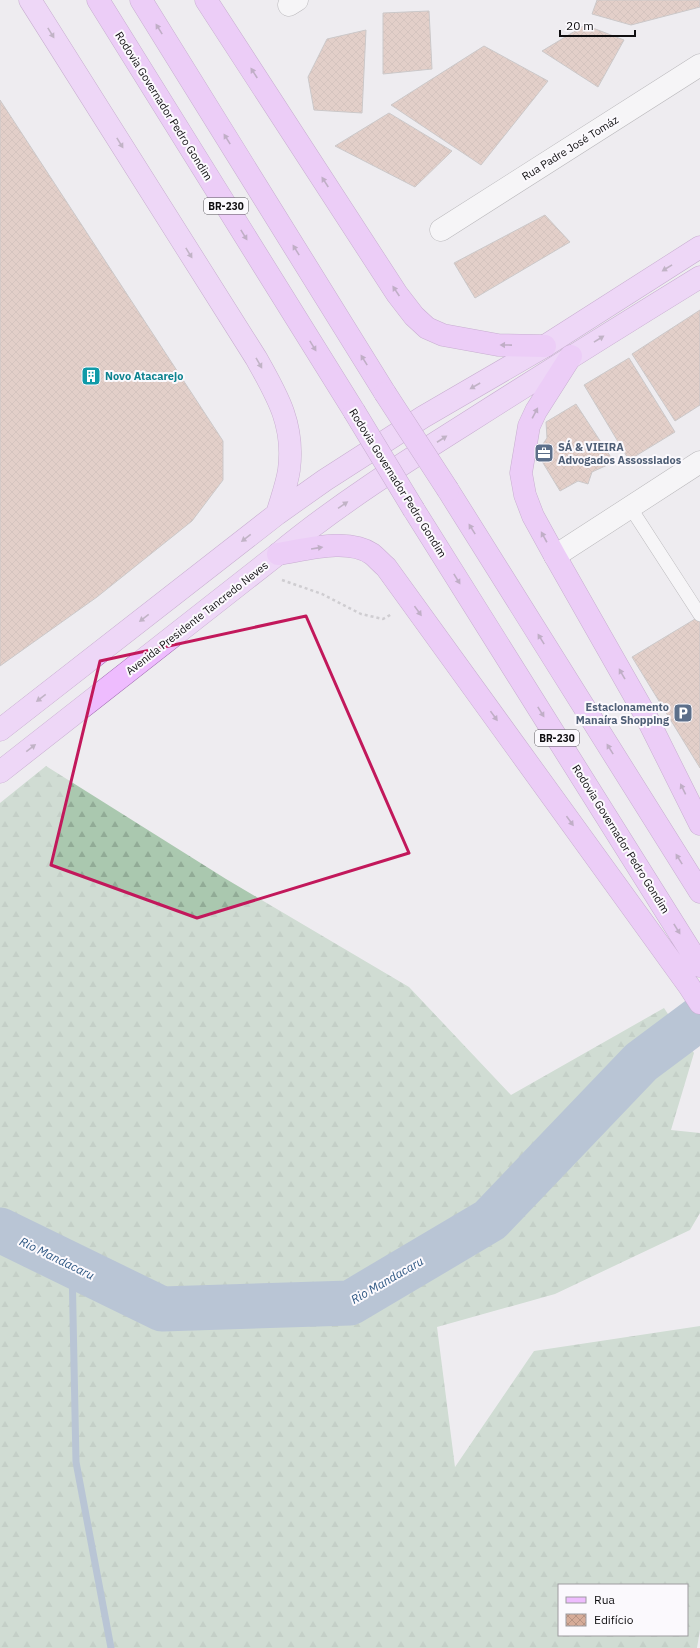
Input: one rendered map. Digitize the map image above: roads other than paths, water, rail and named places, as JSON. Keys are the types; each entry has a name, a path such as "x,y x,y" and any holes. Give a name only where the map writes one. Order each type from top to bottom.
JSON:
{"highway":[{"name":"Rodovia Governador Pedro Gondim","path":"98,0 414,510 700,966"},
{"name":"BR-230","path":"141,0 384,393 448,490 700,892"},
{"path":"206,0 397,294 414,316 427,328 443,335 498,345 545,346"},
{"path":"571,356 536,410 528,426 521,473 525,495 533,516 646,716 700,824"},
{"path":"278,554 334,545 352,546 371,553 386,567 695,994"}],"main road":[{"path":"30,0 256,358 273,389 285,415 291,446 289,471 277,514"},
{"path":"0,730 277,514 384,441 545,346 700,247"},
{"name":"Avenida Presidente Tancredo Neves","path":"0,772 314,525 397,468 571,356 700,277"}],"street":[{"name":"Rua Padre José Tomáz","path":"440,230 700,65"},
{"path":"555,556 700,462"}],"lane":[{"path":"630,507 700,615"}],"waterway":[{"name":"Rio Mandacaru","path":"0,1230 162,1309 350,1303 490,1220 641,1062 700,1018"},
{"path":"72,1265 76,1462 111,1648"}],"place":[{"name":"Novo Atacarejo","path":"91,376"},
{"name":"SÁ & VIEIRA Advogados Assossiados","path":"544,453"},
{"name":"Estacionamento Manaíra Shopping","path":"683,713"}]}
